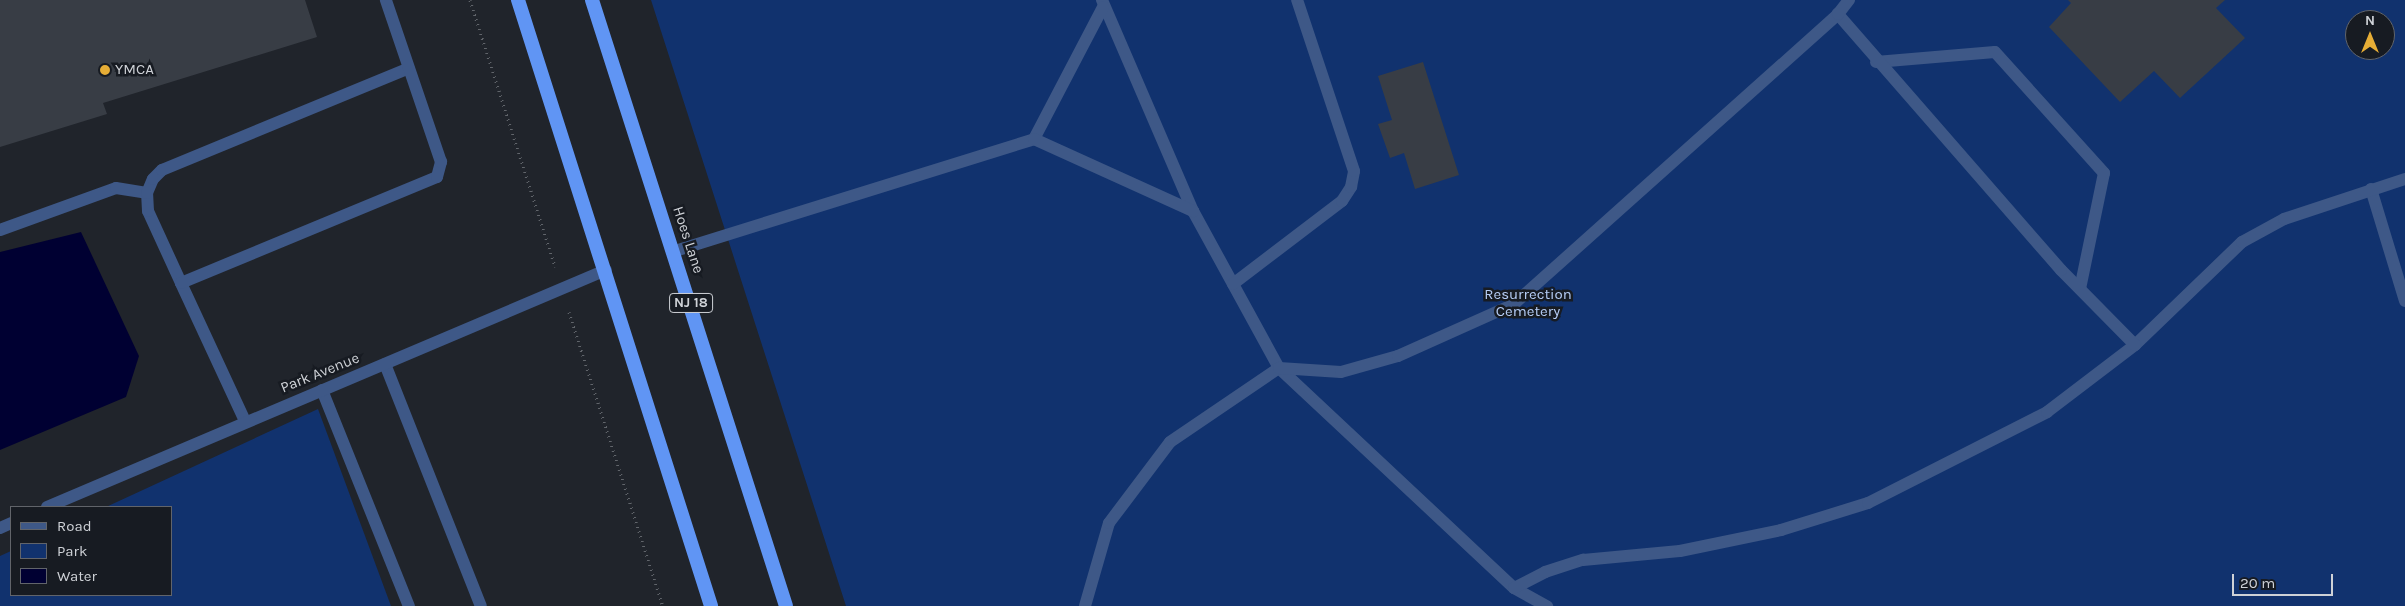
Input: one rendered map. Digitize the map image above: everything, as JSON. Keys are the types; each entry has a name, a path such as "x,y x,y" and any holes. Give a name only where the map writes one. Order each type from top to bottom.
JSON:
{"highway":[{"path":"518,0 606,270 711,606"},
{"name":"Hoes Lane","path":"592,0 675,251 786,606"}],"street":[{"path":"181,283 438,176 441,162 386,0"},
{"path":"1233,284 1342,201 1351,187 1354,171 1297,0"},
{"path":"1085,606 1110,523 1170,442 1279,368 1341,372 1398,356 1514,304 1838,14 1849,0"},
{"path":"1034,139 1102,4"},
{"path":"1102,4 1193,211 1279,368 1514,588 1547,606"},
{"path":"1838,14 1876,62 2080,289 2135,345"},
{"path":"1876,62 1995,52 2098,166 2104,173 2080,289"},
{"path":"244,421 148,211 147,193 153,179 162,170 408,69"},
{"path":"675,251 1034,139 1193,211"},
{"path":"1514,588 1545,572 1583,560 1680,551 1781,530 1868,502 2047,412 2135,345 2242,242 2284,219 2405,179"},
{"path":"0,230 116,188 147,193"},
{"path":"2371,190 2405,301"},
{"name":"Park Avenue","path":"49,506 244,421 385,364 606,270"},
{"path":"385,364 481,606"},
{"path":"322,390 409,606"}],"green space":[{"name":"Resurrection Cemetery","path":"651,0 2405,0 2405,606 846,606"},
{"path":"318,409 391,606 0,606 0,556 10,551 10,596 172,596 172,506 108,506"}],"water":[{"path":"81,232 139,356 126,397 0,450 0,252"}],"building":[{"name":"YMCA","path":"0,0 305,0 317,37 103,103 107,114 0,147"},
{"path":"2068,0 2225,0 2216,8 2245,38 2180,98 2154,71 2120,102 2049,27 2071,3"},
{"path":"1423,62 1459,175 1415,189 1404,153 1390,158 1378,124 1392,120 1378,76"}],"place":[{"name":"YMCA","path":"105,70"}]}
